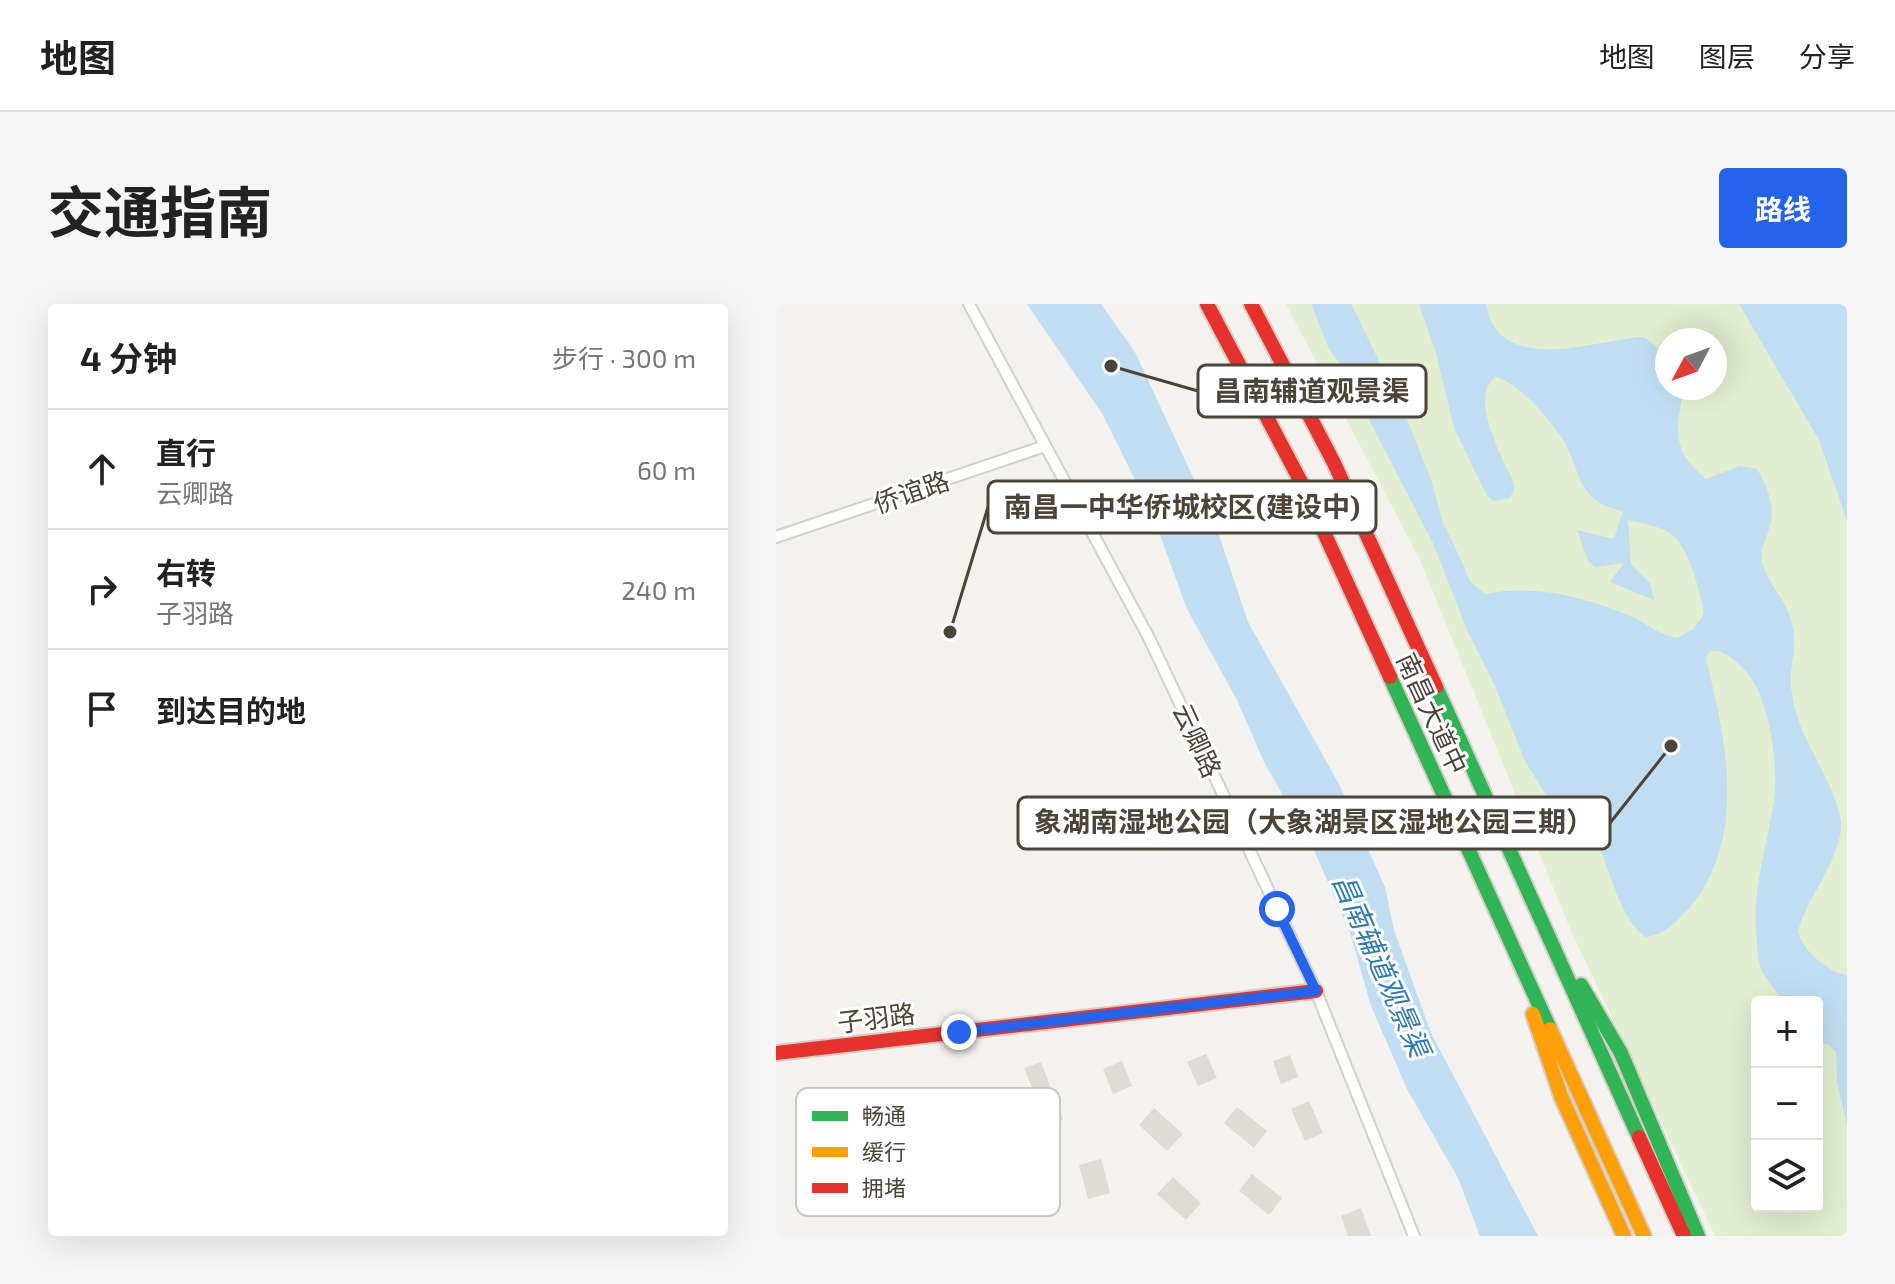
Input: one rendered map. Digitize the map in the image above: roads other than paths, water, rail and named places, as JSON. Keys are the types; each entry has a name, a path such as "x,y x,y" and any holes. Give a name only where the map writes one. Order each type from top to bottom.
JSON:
{"main road":[{"name":"南昌大道中","path":"1207,304 1301,482 1644,1236"},
{"name":"南昌大道中","path":"1251,304 1334,463 1684,1236"},
{"path":"1530,896 1621,1053 1698,1236"},
{"path":"1494,902 1561,1096 1624,1236"},
{"name":"子羽路","path":"776,1053 1316,991"}],"street":[{"name":"云卿路","path":"969,304 1149,638 1316,991 1414,1236"},
{"name":"侨谊路","path":"776,537 1045,446"}],"water":[{"path":"1027,304 1101,304 1135,352 1217,529 1248,622 1339,784 1385,887 1394,930 1431,1033 1538,1236 1480,1236 1458,1178 1407,1089 1371,1006 1350,933 1314,850 1264,762 1237,700 1187,609 1153,516 1103,415"},
{"path":"1311,304 1351,304 1404,412 1431,479 1448,542 1471,582 1485,594 1523,591 1578,598 1615,610 1677,638 1693,629 1704,614 1683,548 1666,531 1628,520 1631,564 1650,583 1654,600 1610,582 1624,563 1595,567 1588,561 1577,530 1614,539 1623,511 1608,507 1589,494 1554,426 1525,395 1495,377 1488,387 1485,400 1487,414 1515,486 1510,498 1493,501 1487,496 1454,428 1436,353 1419,304 1486,304 1494,327 1507,340 1524,347 1564,348 1643,337 1655,346 1655,400 1681,400 1679,438 1686,458 1694,468 1706,479 1740,466 1757,469 1772,508 1762,562 1793,627 1791,685 1795,709 1841,820 1834,856 1798,931 1805,946 1817,959 1847,976 1847,1126 1837,1081 1836,1052 1823,1044 1823,996 1779,996 1759,962 1757,894 1773,809 1775,761 1764,707 1750,676 1726,654 1709,652 1706,659 1720,722 1727,787 1726,819 1720,850 1708,880 1690,907 1670,926 1646,937 1628,917 1620,902 1591,821 1584,812 1553,802 1525,761 1433,543 1340,364 1329,349"},
{"path":"1739,304 1847,304 1847,521 1819,440"}],"waterway":[{"path":"1444,528 1465,572"}],"place":[{"name":"昌南辅道观景渠","path":"1111,366"},
{"name":"南昌一中华侨城校区(建设中)","path":"950,632"},
{"name":"象湖南湿地公园（大象湖景区湿地公园三期）","path":"1671,746"}]}
